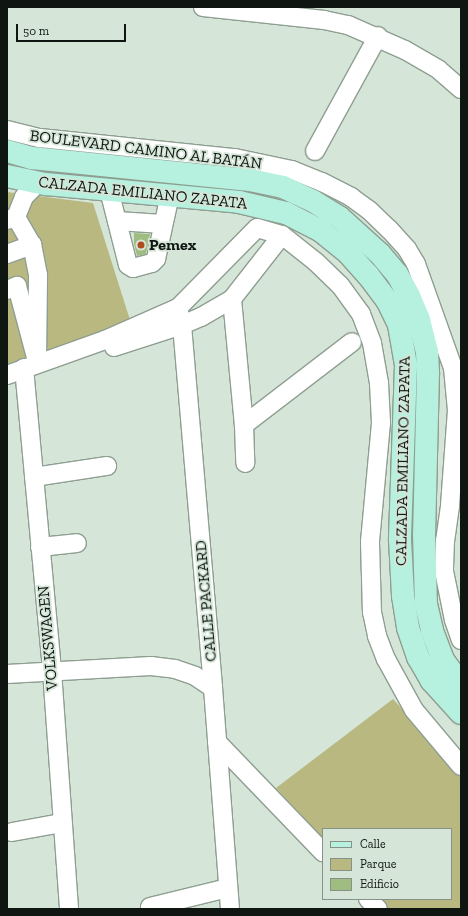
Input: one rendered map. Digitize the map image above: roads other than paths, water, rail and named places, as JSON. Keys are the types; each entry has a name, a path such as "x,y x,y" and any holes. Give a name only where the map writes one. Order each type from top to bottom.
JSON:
{"main road":[{"name":"CALZADA EMILIANO ZAPATA","path":"7,151 32,158 250,180 283,187 339,216 380,254 397,274 409,296 419,320 427,352 428,374 424,541 426,604 432,631 443,660 461,685"},
{"name":"CALZADA EMILIANO ZAPATA","path":"7,176 39,182 109,190 239,202 286,213 320,231 348,253 387,300 399,325 406,365 400,540 403,596 407,620 418,657 432,681 461,713"}],"street":[{"path":"203,7 324,20 348,25 378,36 405,50 438,70 461,89"},
{"path":"315,151 378,36"},
{"name":"BOULEVARD CAMINO AL BATÁN","path":"7,130 40,138 235,158 292,170 322,182 351,197 369,210 407,249 416,264 457,368 455,507 445,540 444,571 454,620 461,640"},
{"path":"7,290 17,286 37,361 38,275 32,245 11,218 24,197 39,182"},
{"path":"109,190 128,265 133,268 154,261 170,195"},
{"path":"117,221 163,224"},
{"path":"7,383 18,373 105,340 178,308 208,280 257,228 282,235 316,262 340,285 361,314 372,343 379,383 381,423 370,542 372,612 381,648 399,685 414,710 461,766"},
{"path":"18,373 182,325 201,317 232,300 282,235"},
{"path":"7,254 32,245"},
{"path":"232,300 244,425 245,463"},
{"name":"CALLE PACKARD","path":"178,308 182,325 230,909"},
{"path":"244,425 352,342"},
{"name":"VOLKSWAGEN","path":"18,373 34,477 52,671 69,909"},
{"path":"34,477 107,466"},
{"path":"455,507 461,480"},
{"path":"40,547 77,543"},
{"path":"7,674 150,666 175,669 195,676 213,688"},
{"path":"217,742 322,851"},
{"path":"12,832 62,823"},
{"path":"150,906 228,888"},
{"path":"369,900 378,909"}],"place":[{"name":"Pemex","path":"141,245"}]}
